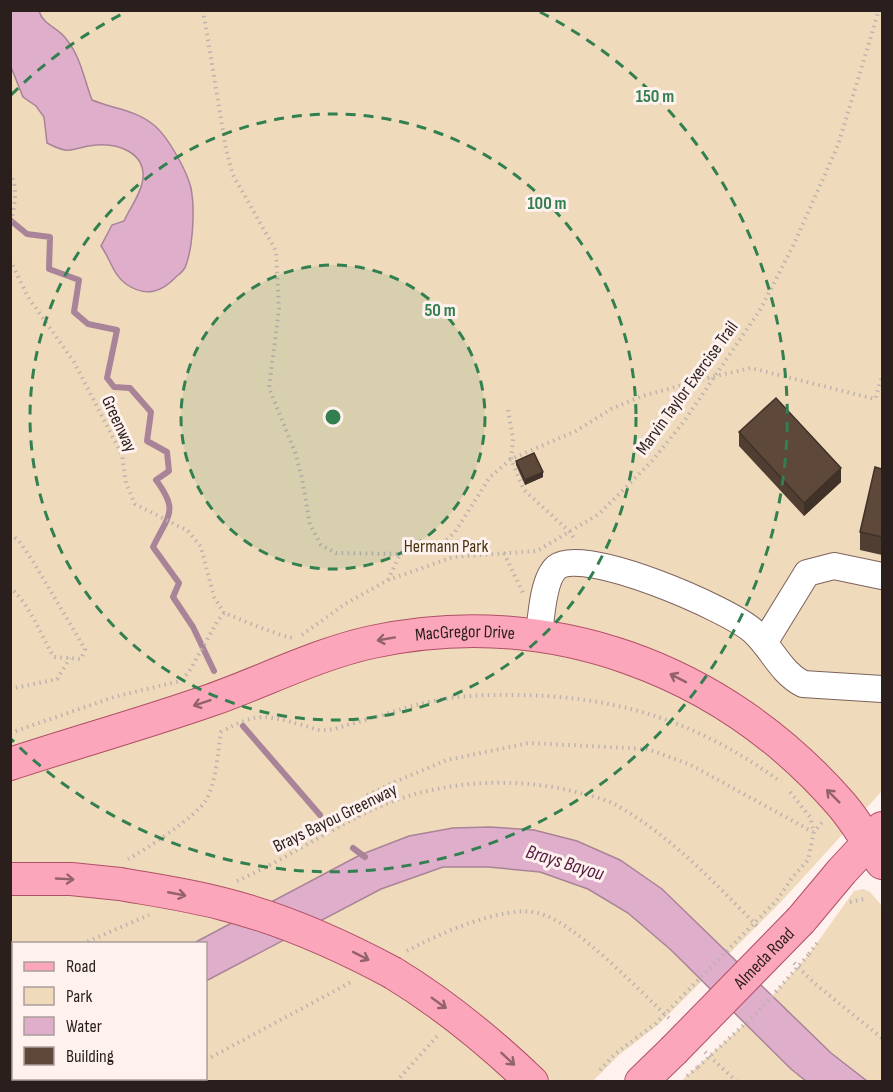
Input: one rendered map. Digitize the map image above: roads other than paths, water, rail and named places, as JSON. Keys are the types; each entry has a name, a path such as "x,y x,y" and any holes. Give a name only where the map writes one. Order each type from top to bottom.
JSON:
{"main road":[{"name":"MacGregor Drive","path":"10,764 211,700 329,654 370,642 406,635 456,631 520,634 594,646 631,657 719,700 756,726 804,766 878,844"},
{"name":"Almeda Road","path":"641,1082 681,1046 801,920 878,844"},
{"path":"10,879 71,879 122,872 268,918 395,964 532,1082"}],"lane":[{"path":"539,636 548,582 552,572 559,565 580,562 647,578 693,597 742,623 754,631 781,667 803,684 882,689"},
{"path":"764,644 807,573 834,566 882,576"}],"water":[{"path":"10,11 39,11 44,20 64,36 72,47 92,100 147,120 166,138 176,155 191,188 193,227 185,266 166,286 147,292 126,284 118,276 101,246 112,225 124,221 138,194 143,178 139,162 128,151 112,146 96,145 62,150 47,143 44,117 36,106 23,97 11,67"},
{"name":"Brays Bayou","path":"490,827 534,830 577,841 620,860 662,889 831,1053 867,1081 806,1081 791,1069 671,950 628,913 588,889 540,872 488,867 443,867 381,889 207,980 207,942 196,942 360,855 409,836 453,828"},
{"path":"11,1038 12,1080 16,1080 11,1081"}],"waterway":[{"path":"10,220 27,234 50,237 49,269 79,280 74,312 88,324 117,330 107,378 114,387 130,388 151,412 147,441 167,452 169,471 156,480 167,499 169,513 153,547 179,583 173,597 193,627 214,671"},
{"path":"243,726 320,815"},
{"path":"353,848 365,857"}],"park label":[{"name":"Hermann Park","path":"446,546"}]}
